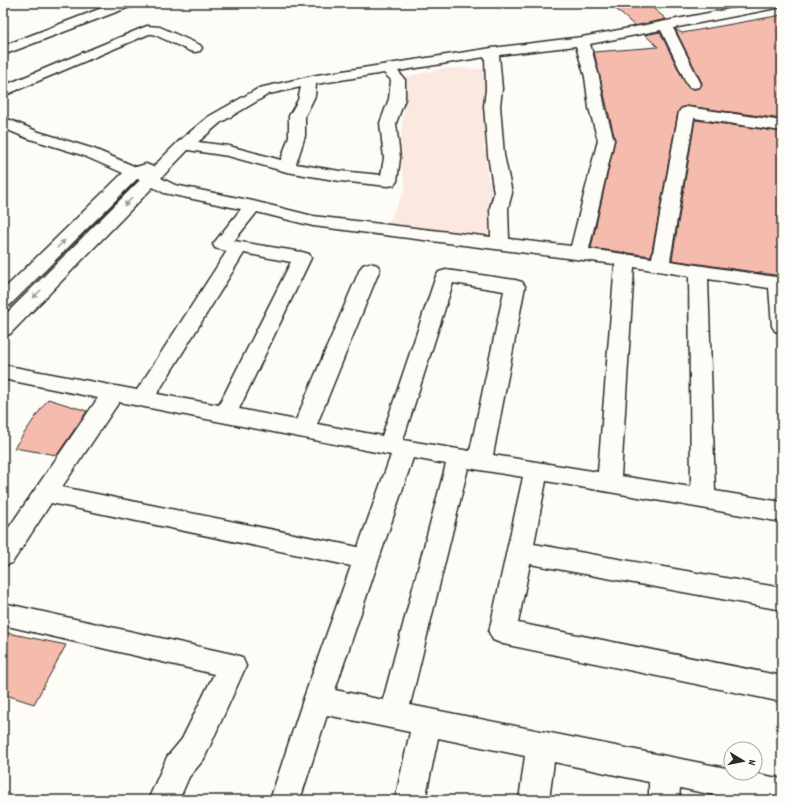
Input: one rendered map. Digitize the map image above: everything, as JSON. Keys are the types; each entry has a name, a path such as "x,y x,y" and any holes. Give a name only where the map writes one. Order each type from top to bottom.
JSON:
{"street":[{"path":"3,50 127,3"},
{"path":"700,3 718,15"},
{"path":"3,329 184,145 214,120 264,91 308,81 388,68 492,52 582,41 782,3"},
{"path":"665,25 694,84"},
{"path":"3,90 147,30 155,30 195,48"},
{"path":"579,253 606,140 597,108 592,77 586,60 582,41"},
{"path":"492,52 494,90 492,106 496,155 503,193 499,208 500,243"},
{"path":"184,145 229,151 278,163 287,167 340,176 388,180 392,158 388,123 397,99 398,80 388,68"},
{"path":"287,167 296,143 298,122 297,116 308,98 308,81"},
{"path":"660,266 687,112 782,126"},
{"path":"3,122 33,135 88,152 151,179 170,189 253,206 313,221 579,253 780,284 782,326"},
{"path":"3,301 133,172 165,163"},
{"path":"225,415 302,258 222,244 253,206"},
{"path":"142,399 239,247"},
{"path":"609,483 625,260"},
{"path":"303,430 370,269"},
{"path":"698,271 703,499"},
{"path":"285,800 317,700 367,559 446,276 515,286 469,460 393,716"},
{"path":"3,372 303,430 469,460 782,512"},
{"path":"3,556 113,394"},
{"path":"536,471 503,632 782,689"},
{"path":"46,493 367,559"},
{"path":"519,552 782,599"},
{"path":"3,614 232,666 193,748 178,767 163,800"},
{"path":"317,700 782,794"},
{"path":"410,800 427,722"},
{"path":"534,800 541,746"},
{"path":"664,800 665,770"}],"shaded area":[{"path":"444,68 489,69 488,120 484,149 489,151 490,156 487,157 485,161 492,170 487,171 488,181 493,182 497,189 494,239 414,229 388,224 406,188 401,167 400,143 407,86 405,77"}],"building":[{"path":"609,3 647,3 666,19 635,26"},
{"path":"782,15 782,119 687,106 681,108 678,112 651,256 591,248 615,140 594,52 658,47 645,35 660,32 686,85 689,88 700,88 702,83 675,29 682,33"},
{"path":"695,120 782,132 782,276 672,260"},
{"path":"48,399 87,411 57,455 14,448"},
{"path":"3,632 66,645 34,704 3,694"}]}
